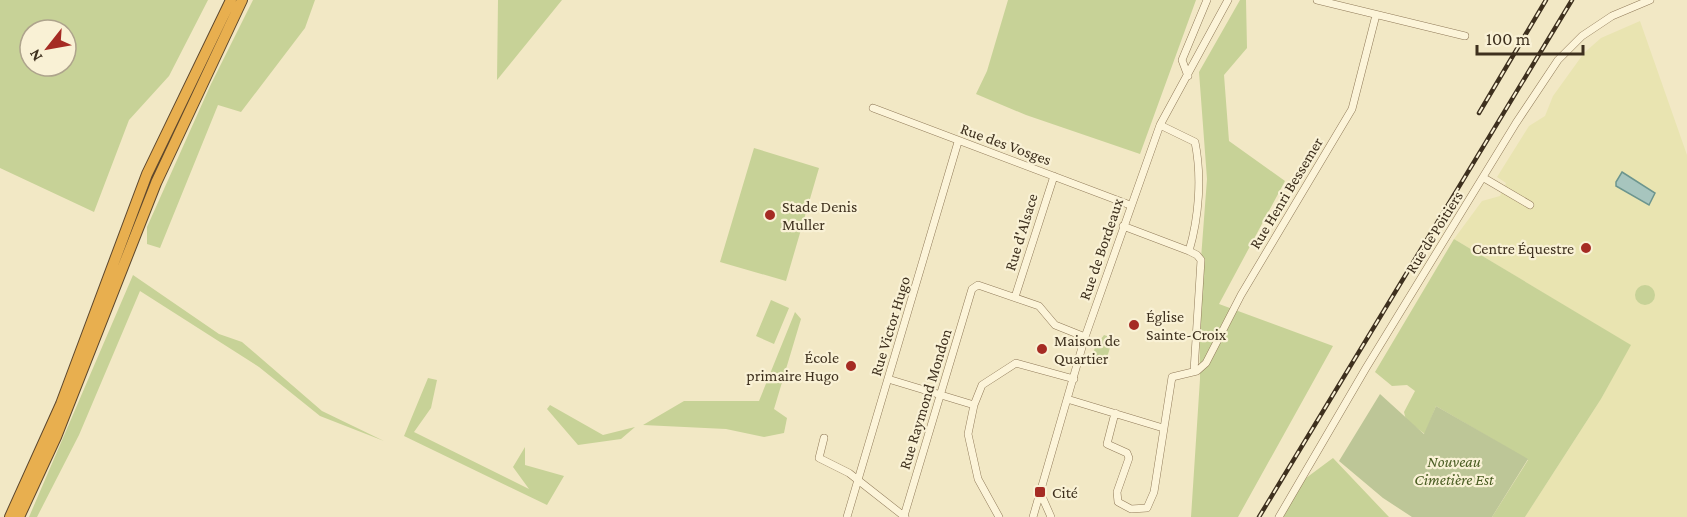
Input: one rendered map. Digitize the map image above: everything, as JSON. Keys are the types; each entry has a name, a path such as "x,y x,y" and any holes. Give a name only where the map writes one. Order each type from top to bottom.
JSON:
{"highway":[{"path":"10,517 61,404 124,233 170,125 231,0"},
{"path":"19,517 56,437 124,263 180,129 242,0"}],"street":[{"path":"1188,76 1182,60 1207,0"},
{"name":"Rue de Bordeaux","path":"1033,517 1085,337 1160,125 1228,0"},
{"path":"1317,0 1465,36"},
{"name":"Rue de Poitiers","path":"1279,517 1372,358 1516,123 1558,60 1589,31 1612,16 1650,0"},
{"name":"Rue Henri Bessemer","path":"1163,428 1173,377 1194,371 1206,363 1241,295 1352,109 1376,15"},
{"name":"Rue des Vosges","path":"873,108 1130,205"},
{"path":"1160,125 1196,142 1199,178 1197,210 1189,251"},
{"name":"Rue Victor Hugo","path":"847,517 958,142"},
{"name":"Rue d'Alsace","path":"1015,297 1054,176"},
{"path":"1484,178 1530,205"},
{"path":"1123,226 1189,251 1200,260 1194,371"},
{"name":"Rue Raymond Mondon","path":"904,517 972,289 978,285 1015,297"},
{"path":"1015,297 1039,306 1055,325 1085,337"},
{"path":"999,517 978,478 968,434 974,405 982,385 1008,365 1016,363 1074,379"},
{"path":"888,380 974,405"},
{"path":"1067,399 1114,413 1163,428 1154,492 1147,508 1131,509 1118,501 1117,492 1129,458 1127,453 1107,444 1106,440 1114,413"},
{"path":"824,438 819,458 858,480 904,517"},
{"path":"1040,492 1051,517"}],"shaded area":[{"path":"1640,21 1687,155 1687,517 1525,517 1601,399 1630,345 1454,239 1482,201 1500,196 1506,183 1497,177 1529,126 1545,116 1553,96 1584,53 1601,38"}],"green space":[{"path":"0,0 208,0 169,76 129,120 94,212 0,168"},
{"path":"253,0 315,0 305,28 241,112 218,105 160,248 147,244 147,227 211,84"},
{"path":"498,0 562,0 497,80"},
{"path":"1008,0 1196,0 1140,154 1026,115 976,94 987,71"},
{"path":"1240,0 1246,0 1247,48 1224,75 1229,141 1285,181 1219,304 1333,346 1238,517 1191,517 1200,379 1199,285 1207,179 1199,72"},
{"name":"Stade Denis Muller","path":"754,148 819,168 786,281 720,262"},
{"path":"1454,239 1631,345 1601,399 1525,517 1492,517 1528,460 1436,406 1425,434 1406,420 1404,412 1415,391 1407,385 1392,386 1375,372"},
{"path":"133,275 219,334 242,342 322,411 384,441 320,416 259,367 140,291 79,435 37,517 29,517"},
{"path":"1645,285 1652,288 1655,295 1652,302 1645,305 1638,302 1635,295 1638,288"},
{"path":"771,300 789,308 774,344 756,336"},
{"path":"795,312 801,319 774,409 787,418 784,433 764,437 726,429 643,425 684,401 759,401"},
{"path":"1104,335 1113,338 1105,364 1092,359 1095,347"},
{"path":"428,378 437,380 431,408 414,432 529,489 513,467 525,447 525,465 564,476 547,505 404,436"},
{"name":"Nouveau Cimetière Est","path":"1380,394 1424,434 1436,406 1528,459 1492,517 1412,517 1383,498 1339,461"},
{"path":"550,405 603,435 635,427 621,439 578,445 547,409"},
{"path":"1333,458 1389,517 1280,517 1302,481"}],"water":[{"path":"1622,172 1655,193 1649,205 1616,186"}],"railway":[{"path":"1479,113 1546,0"},
{"path":"1259,517 1572,0"}],"place":[{"name":"Stade Denis Muller","path":"770,215"},
{"name":"Centre Équestre","path":"1586,248"},
{"name":"Église Sainte-Croix","path":"1134,325"},
{"name":"Maison de Quartier","path":"1042,349"},
{"name":"École primaire Hugo","path":"851,366"},
{"name":"Cité","path":"1040,492"}]}
